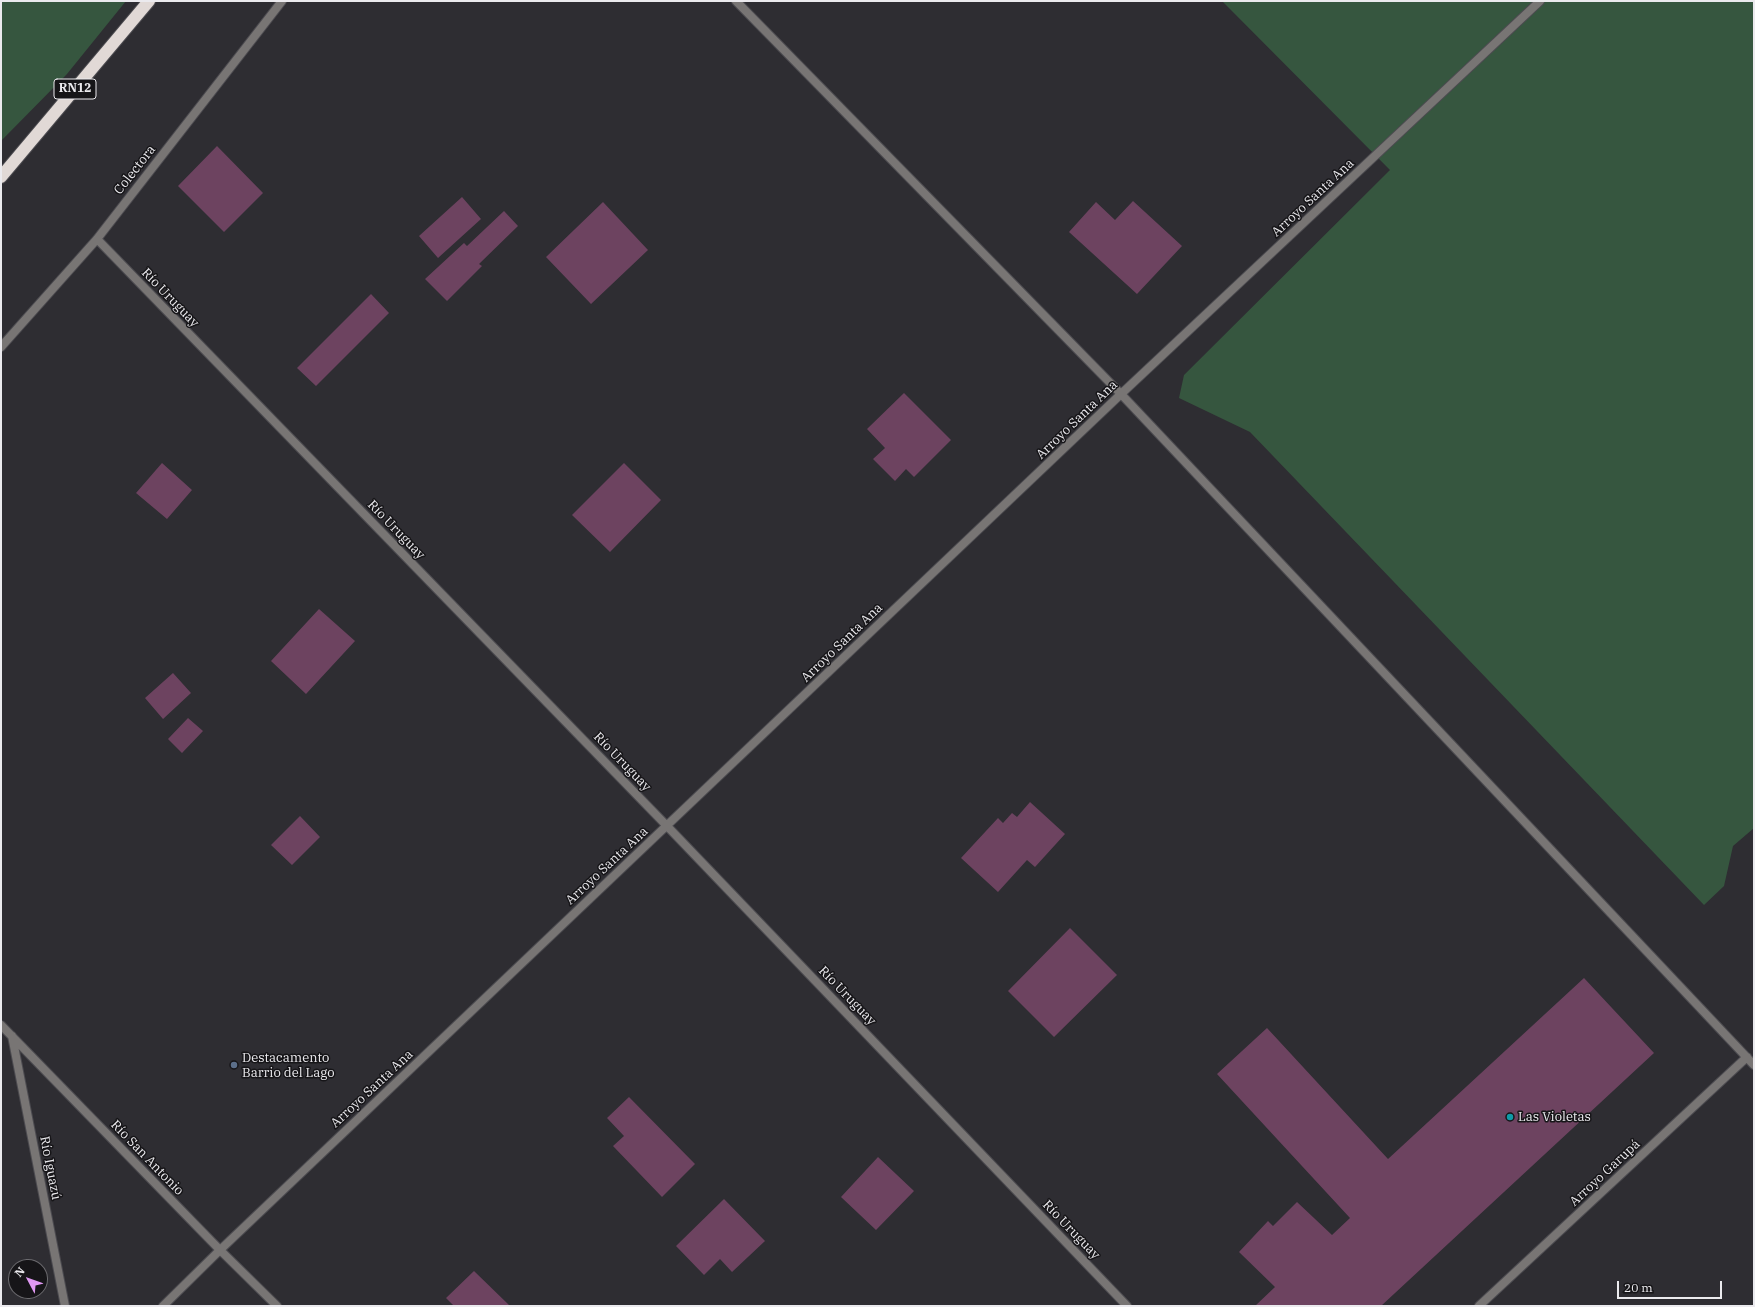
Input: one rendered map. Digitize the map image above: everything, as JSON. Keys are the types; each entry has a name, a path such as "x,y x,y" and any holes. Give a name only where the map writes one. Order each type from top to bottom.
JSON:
{"highway":[{"name":"RN12","path":"1,177 149,1"}],"street":[{"name":"Colectora","path":"1,347 97,239 282,1"},
{"path":"736,1 1121,394 1754,1065"},
{"name":"Arroyo Santa Ana","path":"163,1306 220,1250 1121,394 1540,1"},
{"name":"Río Uruguay","path":"97,239 668,826 1127,1306"},
{"name":"Río San Antonio","path":"1,1026 220,1250 277,1306"},
{"name":"Río Iguazú","path":"11,1036 65,1306"},
{"name":"Arroyo Garupá","path":"1479,1306 1747,1057"}],"green space":[{"path":"1,1 126,1 67,74 1,141"},
{"path":"1222,1 1754,1 1754,828 1733,846 1724,886 1704,905 1250,432 1179,398 1184,375 1390,170"}],"building":[{"path":"217,146 263,193 224,232 178,186"},
{"path":"462,197 481,219 438,258 419,236"},
{"path":"1133,201 1182,246 1137,294 1069,232 1096,202 1115,220"},
{"path":"603,202 648,250 591,304 546,257"},
{"path":"504,211 518,226 479,264 482,266 447,301 425,279 464,243 467,246"},
{"path":"371,294 389,313 316,386 297,368"},
{"path":"904,393 951,440 914,477 906,469 895,481 873,459 885,448 867,429"},
{"path":"162,463 192,490 167,519 136,493"},
{"path":"624,463 661,500 610,552 572,515"},
{"path":"319,609 355,641 306,694 271,661"},
{"path":"173,673 191,693 163,719 145,698"},
{"path":"188,718 203,731 182,753 168,739"},
{"path":"1030,802 1065,834 1035,867 1027,860 998,892 961,858 998,818 1003,823 1012,813 1017,817"},
{"path":"300,816 320,837 292,865 271,845"},
{"path":"1070,928 1117,975 1054,1037 1008,991"},
{"name":"Las Violetas","path":"1584,978 1654,1053 1381,1306 1255,1306 1275,1287 1239,1252 1268,1221 1273,1226 1297,1202 1332,1235 1350,1218 1217,1074 1267,1028 1388,1159"},
{"path":"629,1097 695,1164 662,1197 613,1146 624,1136 607,1118"},
{"path":"878,1157 914,1191 876,1230 841,1197"},
{"path":"724,1199 765,1241 732,1272 720,1259 704,1275 676,1246"},
{"path":"474,1271 509,1305 454,1306 446,1298"}],"place":[{"name":"Destacamento Barrio del Lago","path":"234,1065"},
{"name":"Las Violetas","path":"1510,1117"}]}
